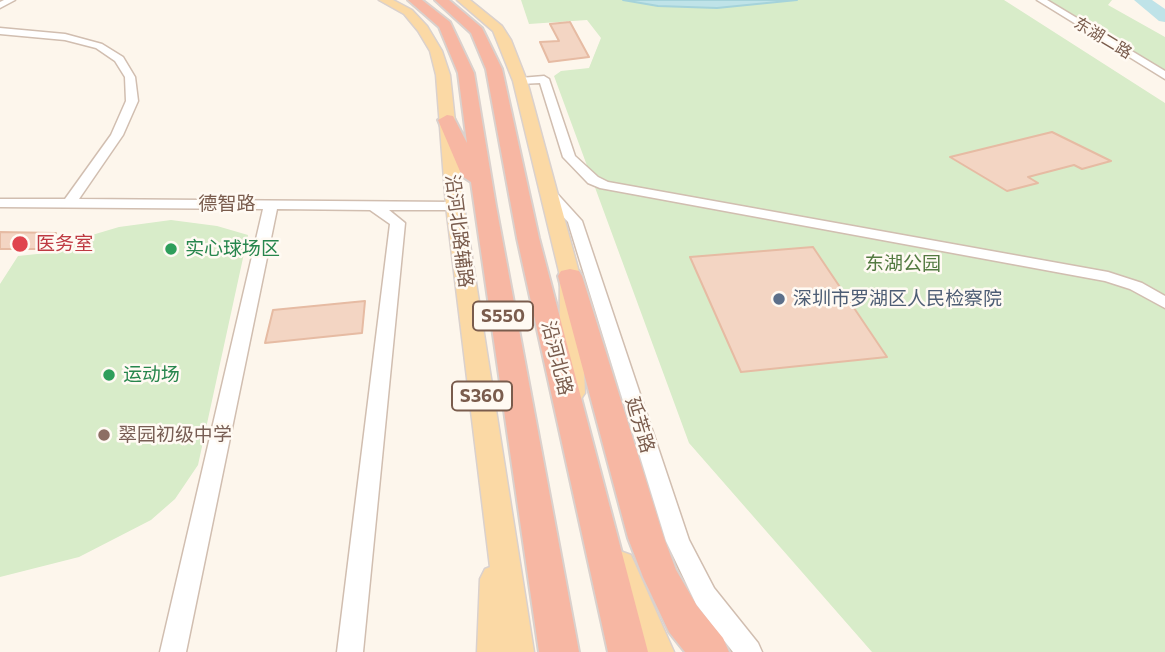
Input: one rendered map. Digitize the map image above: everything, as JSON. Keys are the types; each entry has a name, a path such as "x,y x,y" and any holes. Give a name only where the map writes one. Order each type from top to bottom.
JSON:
{"highway":[{"path":"456,0 478,12"},
{"name":"沿河北路","path":"418,3 468,21 489,54 514,171 628,652"},
{"name":"S550","path":"418,3 444,25 466,73 485,206 558,648"},
{"path":"447,120 485,206"},
{"path":"570,275 646,538 660,577 683,619 709,652"}],"main road":[{"name":"沿河北路辅路","path":"385,0 418,3 423,29 436,51 443,75 454,206 517,652"},
{"path":"463,0 498,29 505,40 520,81 570,275 573,422"},
{"path":"589,489 657,652"},
{"path":"494,652 498,513"}],"street":[{"path":"0,5 11,0"},
{"name":"东湖二路","path":"1041,0 1165,76"},
{"path":"0,30 65,37 99,46 119,59 130,77 132,101 117,135 69,203"},
{"path":"520,81 544,79 569,157 593,180 605,185 1108,277 1136,286 1165,303"},
{"name":"延芳路","path":"547,191 575,220 678,541 705,596 749,652"},
{"name":"德智路","path":"0,202 454,206"},
{"path":"173,652 271,205"},
{"path":"350,652 398,223 374,206"}],"green space":[{"name":"东湖公园","path":"521,0 1004,0 1165,103 1165,652 872,652 689,443 554,76 561,71 589,68 601,38 587,20 529,24"},
{"path":"1046,0 1112,0 1108,5 1165,37 1165,72"},
{"name":"运动场","path":"171,220 217,226 248,235 198,465 175,499 151,520 79,557 0,577 0,284 18,256 56,252 82,238 119,227"}],"water":[{"path":"623,0 797,0 717,8 658,6"}],"building":[{"path":"570,22 589,57 549,62 540,42 559,41 550,24"},
{"path":"1052,132 1111,161 1082,169 1074,165 1028,177 1038,183 1007,191 950,157"},
{"path":"0,232 56,233 39,249 0,249"},
{"name":"深圳市罗湖区人民检察院","path":"813,247 887,357 741,372 690,257"},
{"path":"365,301 362,333 265,343 273,310"}],"waterway":[{"path":"1142,0 1165,17"}],"place":[{"name":"医务室","path":"20,244"},
{"name":"实心球场区","path":"171,249"},
{"name":"深圳市罗湖区人民检察院","path":"779,299"},
{"name":"运动场","path":"109,375"},
{"name":"翠园初级中学","path":"104,435"}]}
